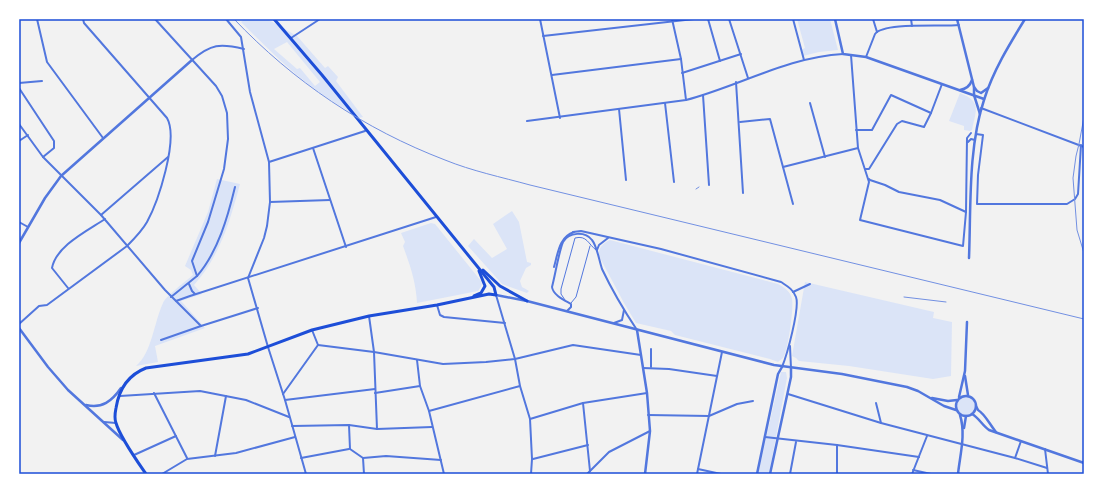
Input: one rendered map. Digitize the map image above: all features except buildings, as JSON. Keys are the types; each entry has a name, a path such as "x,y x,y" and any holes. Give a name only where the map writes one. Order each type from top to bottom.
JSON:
{"main road":[{"path":"146,474 116,423 115,414 118,396 122,386 134,374 146,368 248,354 312,330 369,316 437,305 489,294 496,295 494,287 474,262 274,19"},
{"path":"466,299 481,293 485,286 482,276 474,262"},
{"path":"474,262 500,286 527,301"}],"street":[{"path":"36,19 47,62 103,138"},
{"path":"19,324 38,306 47,305 68,288 127,246 135,238 146,222 160,189 168,156 171,141 169,121 150,97 84,23 83,19"},
{"path":"155,19 220,92 227,113 229,126 227,153 221,182 208,222 192,261 197,276"},
{"path":"226,19 242,37 250,92 269,162 270,202 264,238 248,278 306,474"},
{"path":"290,38 320,19"},
{"path":"540,19 560,118"},
{"path":"543,36 606,30 672,20 694,19"},
{"path":"708,19 720,61"},
{"path":"729,19 748,78"},
{"path":"793,19 804,60"},
{"path":"835,19 843,54"},
{"path":"873,19 877,32"},
{"path":"911,19 913,26"},
{"path":"957,19 974,87 974,95 980,114"},
{"path":"969,258 973,156 981,108 1002,58 1025,19"},
{"path":"672,20 681,59 686,100"},
{"path":"866,57 872,40 877,32 894,27 959,26"},
{"path":"19,243 45,198 61,176 192,60 206,49 217,45 231,45 244,49"},
{"path":"682,73 741,54"},
{"path":"527,121 560,118 686,100 804,60 820,56 843,54 866,57 984,99"},
{"path":"851,55 858,148 869,185 860,220 964,246 967,138 970,133"},
{"path":"552,75 681,59"},
{"path":"960,90 967,88 972,79"},
{"path":"19,83 42,81"},
{"path":"736,82 740,122 743,193"},
{"path":"864,169 869,169 897,124 902,122 924,127 942,84"},
{"path":"974,87 981,92"},
{"path":"19,88 54,141 54,148 43,157"},
{"path":"974,95 989,88"},
{"path":"703,95 709,185"},
{"path":"856,130 872,130 891,95 931,113"},
{"path":"665,103 674,182"},
{"path":"810,103 825,157"},
{"path":"976,134 983,135 978,175 977,204 1066,204 1072,201 1078,194 1083,146 981,108"},
{"path":"619,109 626,180"},
{"path":"740,122 770,119 793,204"},
{"path":"19,124 43,157 105,219 171,297 201,326"},
{"path":"269,162 365,131"},
{"path":"19,141 28,135"},
{"path":"967,143 971,139 975,140"},
{"path":"313,148 346,247"},
{"path":"783,167 858,148"},
{"path":"101,215 168,156"},
{"path":"868,178 899,192 940,200 966,212"},
{"path":"171,297 197,276 205,266 223,229 235,187"},
{"path":"270,202 330,200"},
{"path":"176,301 436,217"},
{"path":"68,288 52,268 53,260 62,248 105,219"},
{"path":"19,222 28,227"},
{"path":"554,267 562,241 573,232 581,231 593,235 661,249 781,282 791,288 797,301 790,345 791,377 770,474"},
{"path":"573,232 583,234 593,241 603,270 637,330 647,393 650,431 645,474"},
{"path":"566,312 571,307 571,304 554,293 552,287 562,245 570,236 575,234 583,234"},
{"path":"587,236 593,235"},
{"path":"597,254 599,245 608,238"},
{"path":"189,283 190,288 195,294"},
{"path":"793,292 810,284"},
{"path":"531,474 532,459 530,419 520,386 515,358 496,295 527,301 722,352 782,366 842,374 901,385 918,391 944,406 956,410 960,414 966,416 972,414 977,416 987,428 996,432 1084,462"},
{"path":"437,305 440,315 444,317 505,324"},
{"path":"161,340 258,308"},
{"path":"611,323 624,318 624,308"},
{"path":"369,316 374,352 377,429"},
{"path":"967,322 965,371 968,396"},
{"path":"19,329 48,367 84,405 127,444"},
{"path":"312,330 318,345"},
{"path":"283,394 318,345"},
{"path":"318,345 374,352 443,364 486,362 515,358 573,345 641,355"},
{"path":"758,474 778,374 790,345"},
{"path":"651,349 651,367"},
{"path":"697,474 722,352"},
{"path":"417,360 420,386 429,411 444,474"},
{"path":"642,368 651,367 717,376"},
{"path":"956,410 955,405 965,371"},
{"path":"84,405 94,407 104,405 114,398 122,386"},
{"path":"376,393 420,386"},
{"path":"429,411 520,386"},
{"path":"285,400 375,389"},
{"path":"118,396 200,391 246,400 289,417"},
{"path":"154,393 187,459"},
{"path":"530,419 583,403 647,393"},
{"path":"788,394 881,423 1015,458 1047,468"},
{"path":"930,398 948,401 965,395 974,399 978,410 996,432"},
{"path":"215,456 226,396"},
{"path":"648,415 709,416 737,404 753,401"},
{"path":"583,403 590,472"},
{"path":"876,403 881,423"},
{"path":"972,414 976,406"},
{"path":"958,474 962,444 962,423 960,414"},
{"path":"962,434 966,416"},
{"path":"104,422 116,423"},
{"path":"292,426 349,425 377,429 432,427"},
{"path":"349,425 350,449"},
{"path":"587,474 609,452 650,431"},
{"path":"134,455 176,436"},
{"path":"912,474 928,436"},
{"path":"162,474 187,459 215,456 258,448 295,437"},
{"path":"765,437 778,440 837,445 919,457"},
{"path":"1015,458 1021,440"},
{"path":"790,474 796,441"},
{"path":"532,459 588,445"},
{"path":"837,445 837,474"},
{"path":"301,458 350,449 363,458 386,456 441,460"},
{"path":"1045,449 1048,474"},
{"path":"363,458 364,474"},
{"path":"698,469 721,474"},
{"path":"913,470 931,474"}],"lane":[{"path":"565,300 561,294 561,289 575,238 582,237 586,239 590,246 596,250"},
{"path":"571,304 576,297 590,246"}],"shaded area":[{"path":"245,19 267,19 297,36 325,68 328,66 338,77 336,81 363,117 359,118 309,85 283,63 241,22","holes":["287,42 320,82 315,86 300,68 297,69 274,49"]},
{"path":"797,19 830,19 838,50 819,52 803,56 801,50 805,48"},
{"path":"960,93 967,96 975,103 976,112 972,130 970,131 964,130 964,126 949,121"},
{"path":"217,179 240,184 228,225 211,262 194,285 202,294 181,301 205,328 155,346 158,362 136,366 146,353 163,303 193,275 191,270 185,266 208,212"},
{"path":"512,211 519,222 527,262 531,263 531,265 526,268 520,281 522,287 529,291 527,293 502,284 468,246 474,239 492,258 507,249 493,224"},
{"path":"431,223 435,224 481,281 482,285 478,291 417,303 414,281 403,246 405,242 401,233"},
{"path":"610,240 778,284 783,287 790,294 792,304 789,338 783,358 778,362 675,335 671,331 636,323 599,256 599,251 602,246"},
{"path":"805,282 934,312 933,318 952,322 951,376 933,379 849,366 799,361 792,356"},
{"path":"781,372 786,372 787,378 769,474 758,474"},
{"path":"966,397 972,400 975,406 972,412 966,415 960,412 957,406 960,400"}],"railway":[{"path":"234,19 281,63 332,102 386,134 415,148 455,164 530,185 1084,319"},
{"path":"1084,117 1073,178 1077,230 1084,253"},
{"path":"904,297 946,302"}]}
